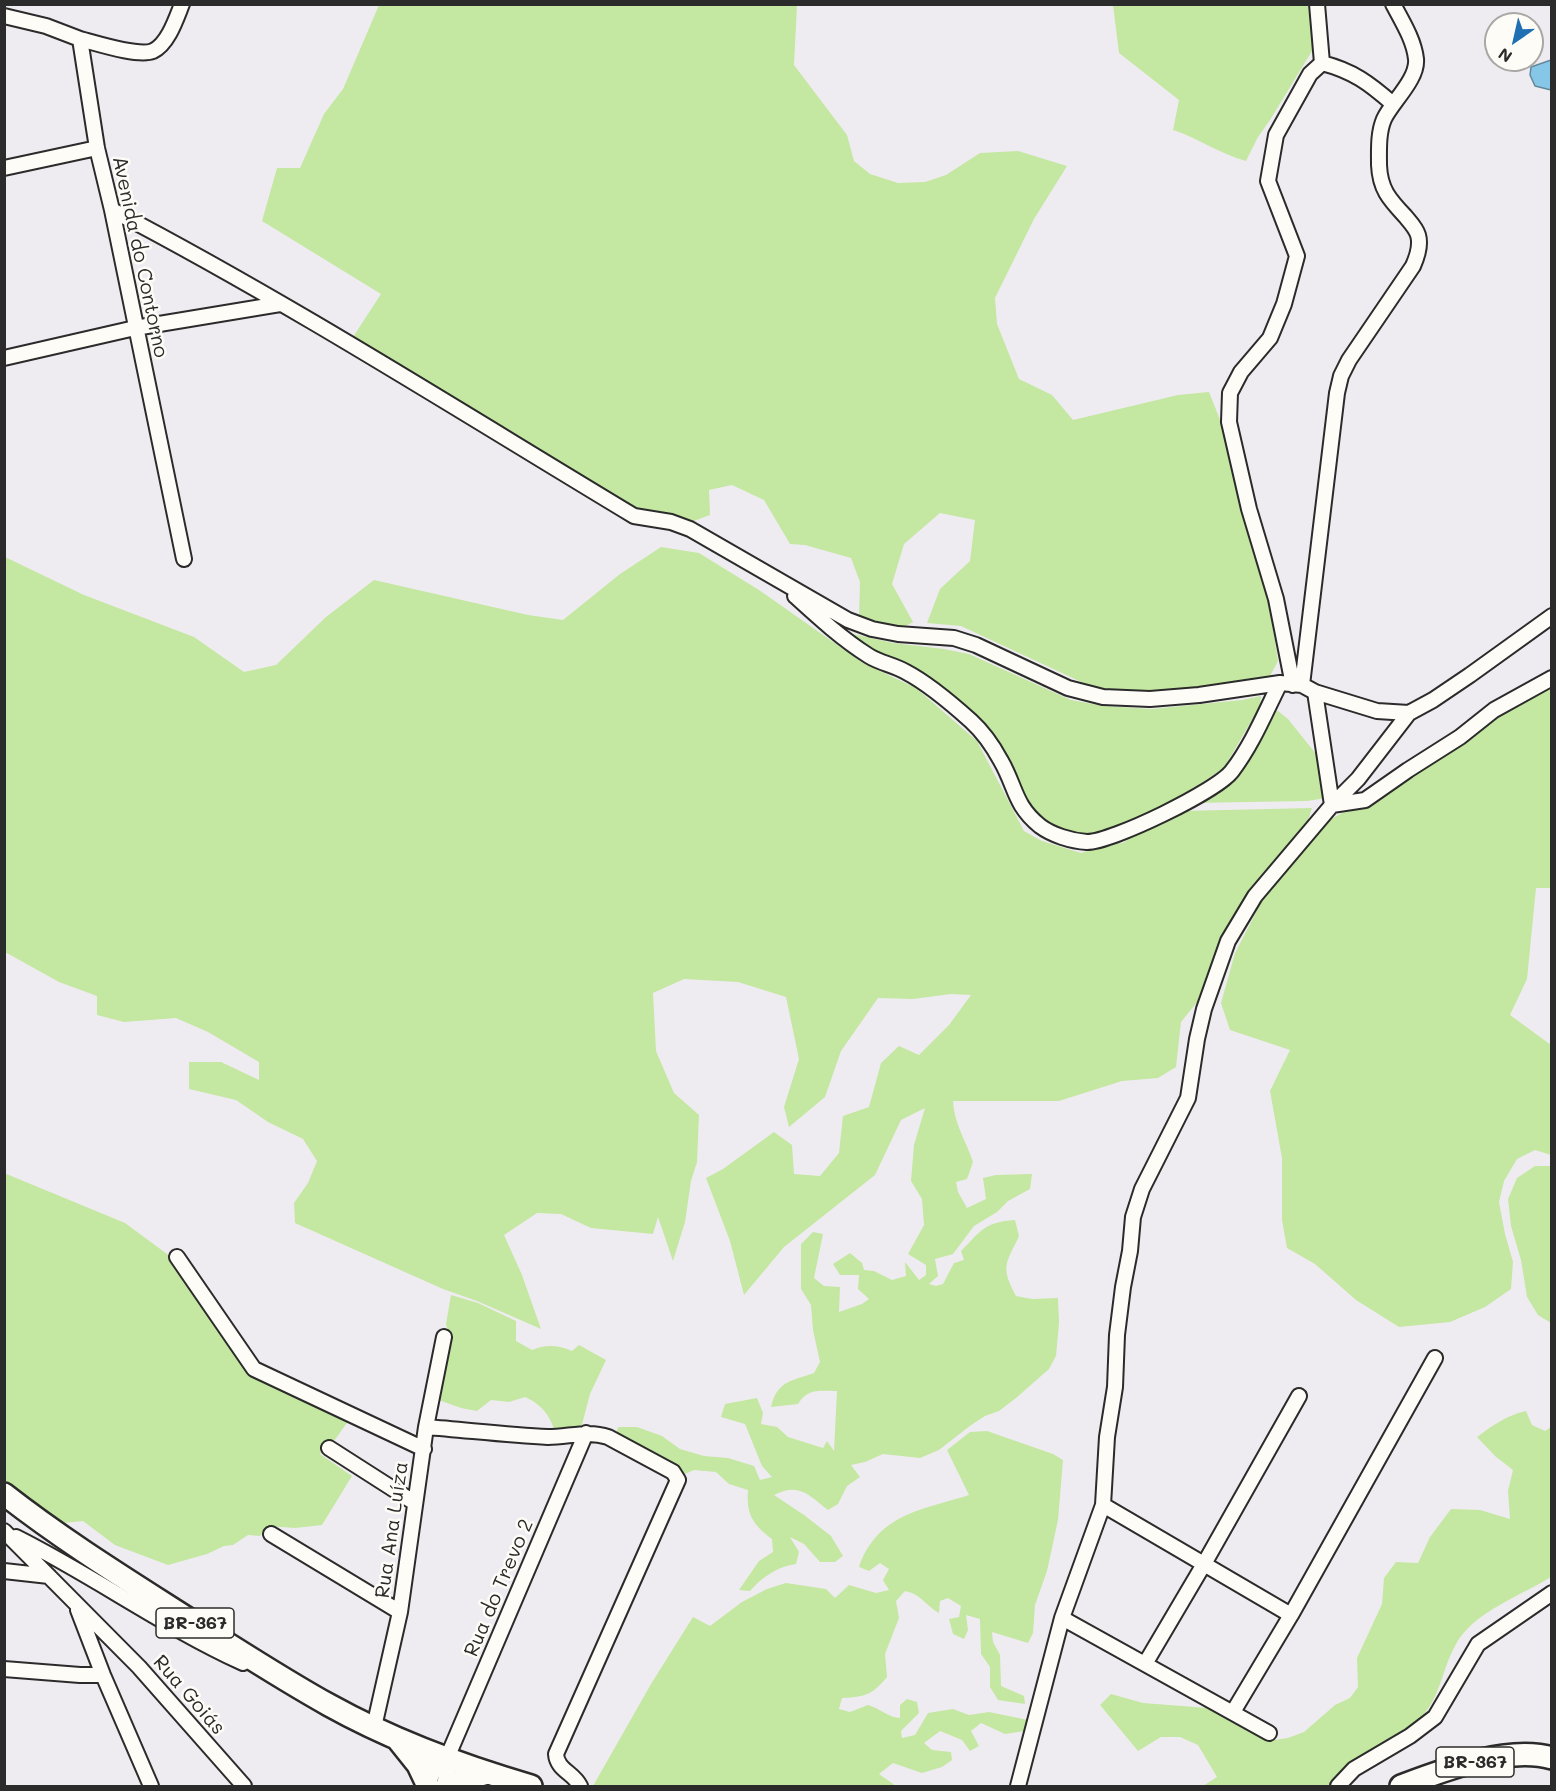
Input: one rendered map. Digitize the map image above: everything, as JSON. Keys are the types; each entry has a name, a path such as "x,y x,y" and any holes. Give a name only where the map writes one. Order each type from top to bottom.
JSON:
{"main road":[{"name":"BR-367","path":"4,1494 47,1527 330,1706 447,1758 531,1786"},
{"path":"396,1737 432,1786"},
{"name":"BR-367","path":"1401,1786 1442,1771 1504,1755 1544,1755 1551,1758"},
{"path":"449,1786 488,1773"}],"street":[{"path":"4,16 46,26 80,39 142,53 154,51 163,43 175,23 182,4"},
{"path":"1292,684 1276,599 1249,509 1229,422 1230,393 1241,372 1270,338 1284,304 1297,256 1268,181 1276,135 1310,75 1322,63 1317,4"},
{"path":"775,579 827,625 870,657 906,671 973,723 1001,760 1022,807 1041,826 1057,836 1088,842 1111,837 1203,792 1231,773 1292,684 1341,376 1349,360 1413,266 1418,253 1418,235 1413,225 1391,201 1382,186 1379,166 1380,133 1393,104 1414,74 1417,62 1409,35 1393,4"},
{"name":"Avenida do Contorno","path":"80,39 97,148 112,210 184,559"},
{"path":"1322,63 1344,69 1370,84 1393,104"},
{"path":"4,168 97,148"},
{"path":"112,210 188,250 634,516 681,525 848,620 872,629 897,634 954,638 976,645 1068,688 1103,697 1150,699 1292,684 1377,711 1409,713"},
{"path":"4,358 135,328 280,304"},
{"path":"1018,1786 1062,1618 1104,1504 1107,1437 1114,1387 1117,1335 1133,1217 1142,1189 1188,1098 1204,1009 1228,941 1255,896 1332,805 1358,778 1409,713 1452,687 1528,635 1551,616"},
{"path":"1332,805 1365,800 1460,737 1494,710 1551,678"},
{"path":"1315,692 1332,805"},
{"path":"177,1257 249,1364 260,1374 424,1449"},
{"name":"Rua Ana Luíza","path":"374,1727 400,1612 426,1427 444,1337"},
{"path":"1233,1712 1291,1614 1435,1358"},
{"path":"1145,1664 1299,1396"},
{"path":"426,1427 548,1437 586,1433 608,1437 673,1472 678,1480 556,1754 559,1765 580,1786"},
{"name":"Rua do Trevo 2","path":"447,1758 586,1433"},
{"path":"329,1448 415,1503"},
{"path":"1104,1504 1291,1614"},
{"path":"5,1532 78,1570 213,1650 251,1667 282,1677"},
{"name":"Rua Goiás","path":"5,1532 139,1667 244,1786"},
{"path":"271,1534 400,1612"},
{"path":"4,1571 49,1576"},
{"path":"1338,1786 1354,1769 1410,1736 1435,1717 1478,1644 1551,1593"},
{"path":"77,1606 103,1675 151,1786"},
{"path":"1062,1618 1269,1733"},
{"path":"4,1669 103,1675"},
{"path":"432,1786 434,1768 447,1758"}],"green space":[{"path":"379,5 797,5 794,65 847,135 854,161 870,174 898,183 925,182 946,175 980,153 1018,151 1067,166 1034,219 995,298 997,324 1019,379 1052,395 1073,420 1178,395 1209,392 1226,435 1268,597 1278,661 1270,676 1244,685 1134,693 1090,686 961,626 927,623 940,589 970,561 975,520 940,513 904,544 892,584 913,622 902,628 859,617 860,582 851,558 805,545 790,544 764,500 732,485 709,490 710,515 694,521 639,511 353,337 381,294 262,221 277,168 300,168 324,114 343,89"},
{"path":"1113,5 1308,5 1312,51 1258,137 1246,161 1173,130 1179,100 1119,53"},
{"path":"661,547 699,553 759,590 863,663 916,688 977,741 1024,831 1042,841 1081,853 1109,844 1123,843 1146,825 1182,811 1312,808 1306,827 1255,887 1202,996 1181,1022 1176,1067 1158,1078 1122,1081 1059,1101 953,1101 958,1125 973,1162 967,1179 956,1182 958,1192 967,1208 986,1199 983,1178 996,1175 1032,1174 1030,1189 1008,1201 997,1212 974,1226 953,1254 935,1259 938,1276 929,1284 936,1286 943,1284 954,1263 964,1260 961,1251 984,1229 996,1223 1015,1220 1019,1236 1008,1259 1006,1271 1008,1278 1016,1296 1032,1299 1058,1298 1059,1323 1056,1356 1049,1369 1016,1398 999,1411 971,1425 939,1450 920,1458 883,1454 851,1465 860,1477 847,1486 838,1504 828,1510 809,1495 797,1490 783,1491 774,1495 831,1536 843,1556 835,1562 820,1562 804,1544 790,1537 799,1552 796,1564 770,1573 750,1591 739,1590 759,1561 773,1552 772,1539 752,1518 748,1506 748,1490 729,1484 716,1472 694,1470 685,1474 670,1463 616,1435 618,1427 637,1427 662,1436 680,1449 704,1456 728,1458 754,1466 760,1480 772,1477 762,1466 745,1424 721,1417 725,1404 757,1398 763,1413 761,1424 777,1427 788,1437 823,1448 827,1441 834,1451 837,1391 814,1392 806,1395 798,1404 771,1407 781,1387 792,1380 814,1373 820,1362 813,1330 811,1305 801,1289 801,1244 813,1232 823,1234 814,1278 824,1286 840,1287 839,1312 862,1304 869,1299 858,1289 859,1275 840,1275 833,1264 850,1253 862,1263 864,1270 874,1271 892,1280 906,1276 905,1262 919,1280 926,1275 926,1265 908,1254 924,1225 922,1199 911,1181 914,1145 925,1108 901,1120 875,1175 784,1247 744,1295 730,1241 706,1178 723,1169 774,1132 792,1145 794,1174 820,1176 839,1153 843,1116 869,1107 881,1063 899,1046 919,1055 949,1025 971,995 951,994 913,999 878,998 841,1051 825,1097 789,1127 784,1107 799,1059 786,997 738,982 684,979 653,993 656,1051 674,1093 699,1115 697,1162 691,1181 685,1222 673,1261 658,1217 653,1234 591,1228 561,1214 537,1213 504,1235 522,1275 541,1329 443,1289 295,1223 294,1203 308,1183 317,1161 303,1139 268,1122 236,1100 189,1089 189,1062 221,1062 259,1080 259,1062 208,1032 176,1018 124,1022 97,1015 97,996 59,982 5,952 5,557 84,595 194,637 244,672 276,665 326,617 374,580 528,615 563,620 620,574"},
{"path":"840,631 893,643 969,654 1071,700 1104,706 1152,709 1261,696 1260,706 1224,768 1184,795 1107,832 1087,837 1057,832 1025,805 974,719 870,653"},
{"path":"1551,685 1551,888 1536,888 1527,979 1510,1015 1551,1045 1551,1155 1535,1150 1517,1159 1504,1181 1499,1202 1513,1262 1511,1289 1485,1307 1450,1322 1399,1327 1356,1300 1315,1264 1287,1248 1282,1220 1282,1158 1270,1091 1290,1050 1230,1030 1221,1003 1235,953 1263,899 1331,819 1342,813 1369,806 1502,712"},
{"path":"1268,710 1278,711 1288,719 1316,754 1326,780 1326,798 1307,801 1191,803 1218,787"},
{"path":"1535,1166 1551,1166 1551,1323 1538,1315 1527,1297 1521,1260 1511,1226 1508,1199 1517,1178"},
{"path":"4,1173 125,1223 167,1254 230,1347 254,1378 349,1420 334,1441 324,1447 320,1454 352,1476 322,1525 295,1528 268,1526 260,1536 248,1535 233,1545 168,1565 115,1545 83,1521 53,1524 5,1482"},
{"path":"451,1295 478,1303 516,1321 516,1341 532,1350 552,1346 572,1351 579,1345 606,1360 590,1394 580,1432 555,1432 544,1411 525,1397 509,1402 491,1400 477,1411 433,1398 442,1356 451,1343 446,1324"},
{"path":"1526,1411 1532,1425 1545,1431 1551,1427 1551,1577 1498,1606 1473,1624 1455,1646 1432,1702 1419,1720 1397,1737 1350,1766 1331,1786 1203,1786 1217,1777 1198,1745 1180,1737 1161,1737 1138,1751 1100,1705 1111,1694 1143,1703 1208,1708 1267,1741 1288,1738 1304,1732 1335,1705 1350,1698 1358,1687 1357,1658 1382,1604 1384,1578 1396,1562 1418,1563 1430,1537 1451,1509 1480,1510 1510,1519 1508,1491 1513,1470 1495,1456 1477,1437 1506,1418"},
{"path":"987,1431 1053,1454 1063,1460 1058,1520 1047,1571 1035,1605 1033,1633 1028,1643 992,1632 993,1642 1000,1655 1001,1686 1024,1696 1025,1704 998,1700 990,1687 990,1667 981,1654 980,1619 966,1615 968,1630 964,1639 953,1634 949,1619 959,1617 961,1606 948,1598 940,1601 939,1613 919,1597 905,1591 896,1601 899,1618 885,1654 887,1677 868,1694 842,1698 839,1709 850,1712 868,1705 900,1718 900,1705 907,1699 917,1702 919,1713 901,1731 902,1738 915,1735 928,1713 953,1709 969,1715 989,1712 1028,1720 1025,1731 1005,1734 981,1723 971,1731 979,1746 970,1751 962,1740 940,1731 924,1743 932,1750 951,1752 952,1760 942,1767 922,1773 893,1763 879,1774 896,1786 593,1786 651,1684 693,1617 710,1626 742,1602 767,1589 786,1583 826,1589 835,1598 849,1585 876,1593 889,1590 883,1580 889,1569 880,1563 869,1571 859,1567 867,1549 889,1525 903,1517 918,1510 969,1495 947,1450 970,1432"}],"water":[{"path":"1551,60 1551,90 1535,86 1530,75 1530,72 1544,72 1544,62"}]}
